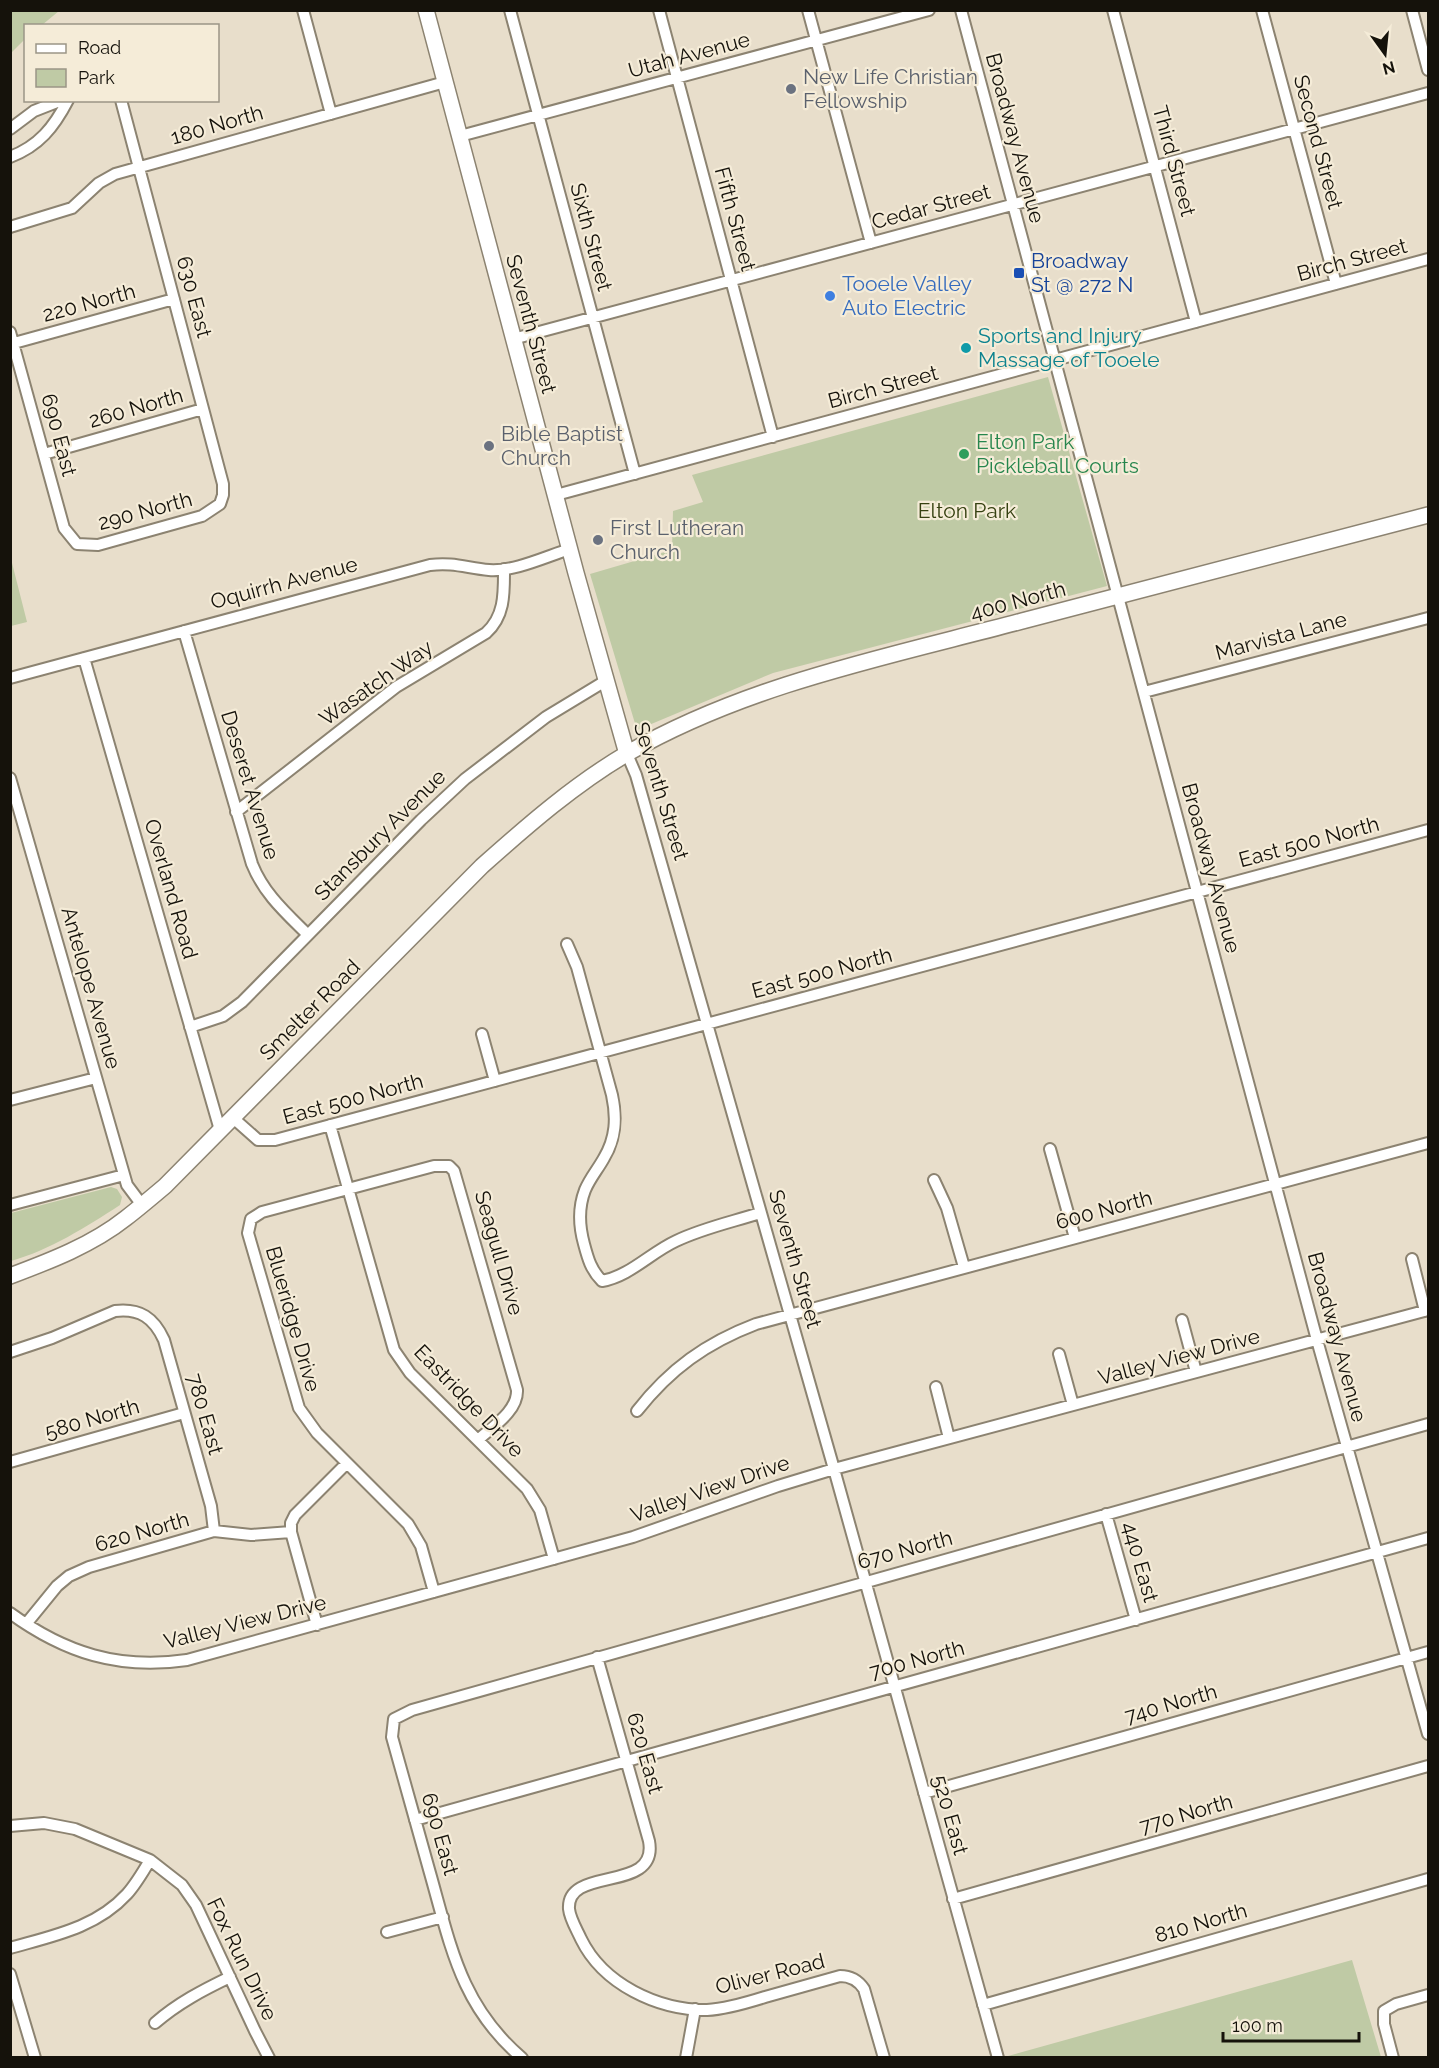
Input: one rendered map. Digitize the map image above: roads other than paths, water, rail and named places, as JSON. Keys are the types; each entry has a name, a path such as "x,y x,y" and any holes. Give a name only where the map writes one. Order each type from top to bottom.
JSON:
{"street":[{"path":"303,10 331,114"},
{"name":"Seventh Street","path":"426,10 513,339 627,754 636,775 834,1469 864,1582"},
{"name":"Sixth Street","path":"510,10 635,474"},
{"name":"Fifth Street","path":"659,10 774,437"},
{"path":"808,10 871,243"},
{"name":"Utah Avenue","path":"460,136 929,10"},
{"name":"Broadway Avenue","path":"961,10 1317,1340 1428,1734"},
{"name":"Third Street","path":"1113,10 1196,322"},
{"name":"Second Street","path":"1262,10 1336,284"},
{"path":"1412,10 1428,70"},
{"name":"180 North","path":"10,226 66,211 78,204 107,178 139,167 445,82"},
{"name":"Cedar Street","path":"513,339 1428,93"},
{"path":"10,129 34,111 57,102"},
{"path":"10,157 35,144 49,132 67,102"},
{"name":"630 East","path":"122,102 223,484 220,504"},
{"name":"Birch Street","path":"556,495 1428,259"},
{"name":"220 North","path":"12,338 174,299"},
{"name":"690 East","path":"12,338 64,528 77,544"},
{"name":"260 North","path":"44,454 203,409"},
{"name":"290 North","path":"77,544 98,545 202,516 220,504"},
{"name":"400 North","path":"627,754 691,722 811,677 1428,515"},
{"name":"Oquirrh Avenue","path":"10,678 430,565 446,563 489,570 504,569 570,549"},
{"name":"Wasatch Way","path":"236,812 396,687 486,633 493,626 501,611 504,569"},
{"name":"Marvista Lane","path":"1144,692 1428,618"},
{"name":"Deseret Avenue","path":"184,631 252,864 260,881 277,904 308,934"},
{"name":"Overland Road","path":"84,658 220,1130"},
{"name":"Stansbury Avenue","path":"190,1027 216,1019 236,1007 421,820 465,779 546,717 607,680"},
{"name":"Smelter Road","path":"10,1276 49,1262 89,1242 124,1220 165,1186 482,866 564,796 627,754"},
{"name":"Antelope Avenue","path":"10,778 127,1185 142,1205"},
{"name":"East 500 North","path":"232,1118 258,1140 265,1142 1428,830"},
{"path":"567,944 577,967 614,1105 615,1124 608,1151 586,1187 580,1215 581,1234 589,1265 602,1281 622,1276 646,1258 676,1241 760,1213"},
{"path":"482,1034 495,1081"},
{"path":"10,1100 96,1078"},
{"name":"Eastridge Drive","path":"330,1125 391,1340 399,1358 410,1373 532,1495 542,1518 554,1559"},
{"name":"600 North","path":"637,1411 671,1373 697,1353 740,1330 789,1314 1428,1143"},
{"path":"1050,1149 1075,1238"},
{"name":"Seagull Drive","path":"348,1189 434,1166 449,1166 454,1171 518,1399 514,1406 478,1440"},
{"path":"10,1205 124,1175"},
{"path":"934,1180 947,1208 964,1268"},
{"name":"Blueridge Drive","path":"348,1189 262,1212 251,1220 248,1233 296,1400 312,1427 408,1524 421,1546 434,1592"},
{"path":"1412,1258 1427,1310"},
{"name":"780 East","path":"10,1352 52,1338 105,1314 126,1309 144,1313 154,1323 164,1340 211,1506 214,1531"},
{"name":"Valley View Drive","path":"10,1613 58,1643 90,1655 123,1662 147,1663 171,1662 202,1656 633,1537 778,1486 834,1469 1427,1310"},
{"path":"1182,1320 1196,1372"},
{"path":"1059,1354 1073,1405"},
{"path":"936,1387 949,1438"},
{"name":"580 North","path":"10,1462 184,1413"},
{"name":"670 North","path":"394,1719 412,1710 597,1657 1428,1424"},
{"path":"317,1625 291,1532 291,1523 295,1515 347,1463"},
{"name":"440 East","path":"1106,1514 1136,1620"},
{"name":"620 North","path":"26,1624 57,1586 75,1572 89,1566 214,1531 251,1535 291,1532"},
{"name":"700 North","path":"415,1820 1428,1538"},
{"name":"520 East","path":"864,1582 998,2058"},
{"name":"740 North","path":"924,1793 1428,1652"},
{"name":"620 East","path":"569,1902 579,1888 633,1872 641,1867 650,1851 597,1657"},
{"name":"690 East","path":"394,1719 392,1737 455,1960 466,1988 482,2015 522,2058"},
{"name":"770 North","path":"953,1899 1428,1766"},
{"name":"Fox Run Drive","path":"10,1826 34,1823 65,1826 150,1860 182,1885 196,1905 269,2058"},
{"path":"10,1948 72,1930 97,1919 128,1893 150,1860"},
{"name":"810 North","path":"983,2005 1428,1880"},
{"name":"Oliver Road","path":"569,1902 570,1915 585,1945 600,1966 627,1988 649,1998 706,2010 735,2006 840,1977 854,1979 864,1989 884,2058"},
{"path":"387,1932 443,1917"},
{"path":"10,1974 34,2058"},
{"path":"155,2023 190,1996 230,1977"},
{"path":"1393,2058 1384,2024 1384,2011 1396,2004 1428,1995"},
{"path":"686,2058 695,2009"}],"place":[{"name":"New Life Christian Fellowship","path":"791,89"},
{"name":"Broadway St @ 272 N","path":"1019,273"},
{"name":"Tooele Valley Auto Electric","path":"830,296"},
{"name":"Sports and Injury Massage of Tooele","path":"966,348"},
{"name":"Bible Baptist Church","path":"489,446"},
{"name":"Elton Park Pickleball Courts","path":"964,454"},
{"name":"First Lutheran Church","path":"598,540"}],"park label":[{"name":"Elton Park","path":"967,511"}]}
